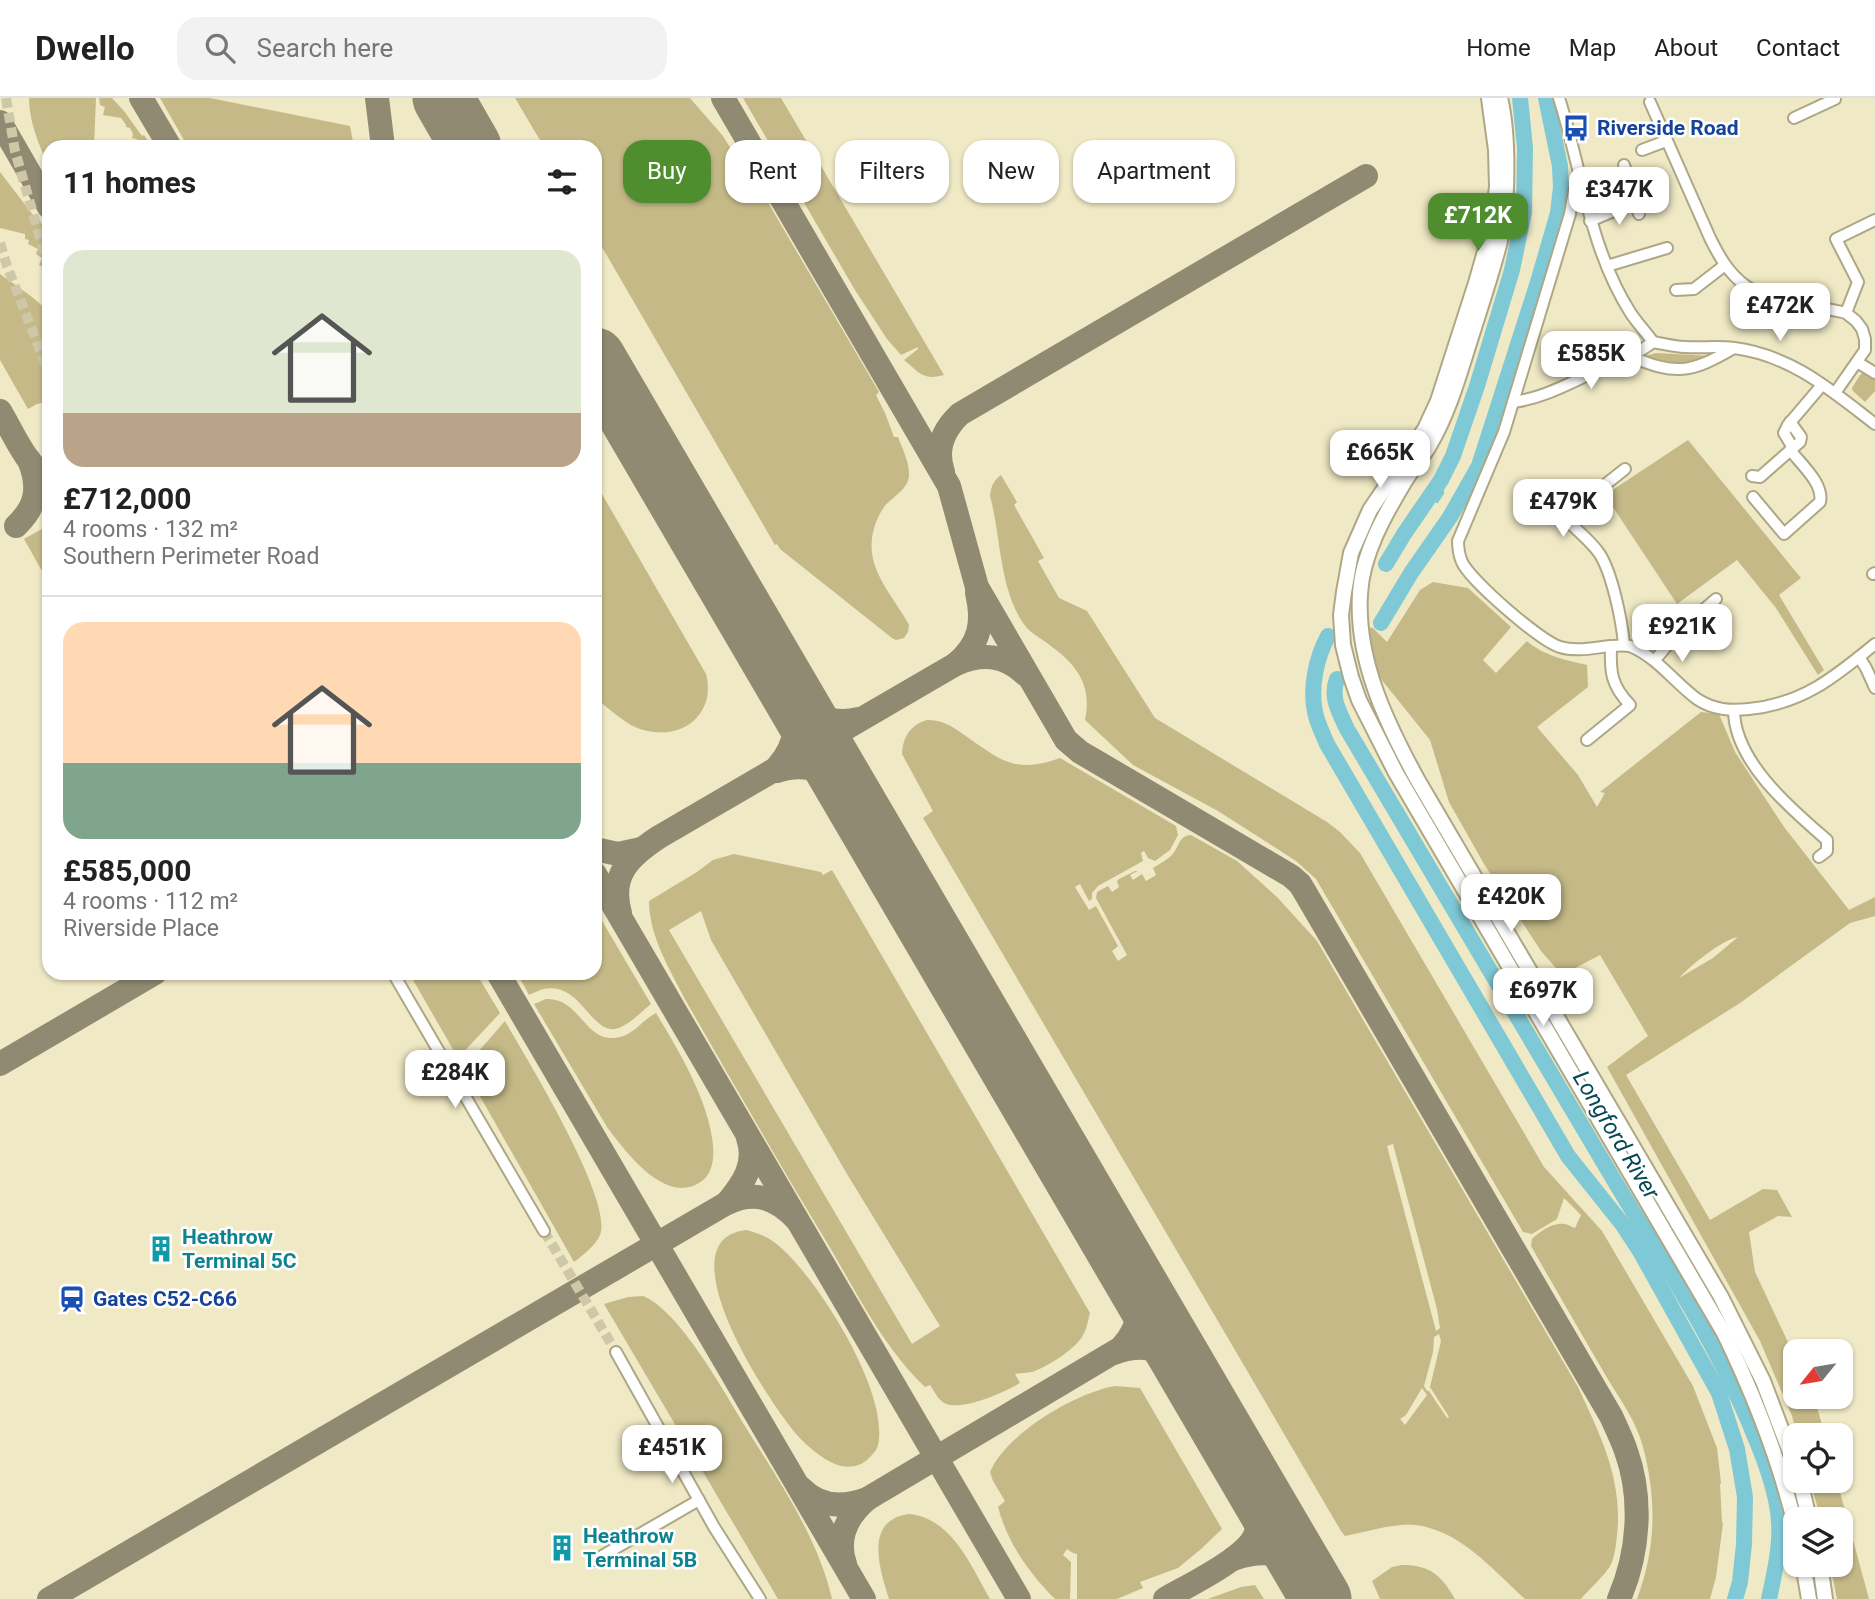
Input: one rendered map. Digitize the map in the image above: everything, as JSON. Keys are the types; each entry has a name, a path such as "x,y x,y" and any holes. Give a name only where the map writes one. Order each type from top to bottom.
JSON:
{"street":[{"path":"1489,98 1496,150 1497,187 1490,234 1438,401 1425,429 1370,510 1351,553 1341,610 1343,645 1359,700 1396,773 1724,1333 1763,1418 1790,1507"},
{"path":"1500,98 1506,151 1505,202 1500,239 1450,403 1429,447 1405,481 1368,555 1360,593 1360,632 1368,666 1393,734 1721,1297 1763,1381 1783,1434"},
{"path":"1559,98 1590,221 1607,266 1630,313 1653,342"},
{"path":"1794,118 1835,98"},
{"path":"1650,102 1710,238 1725,265 1748,288 1846,313 1859,325 1865,339 1865,350 1835,393"},
{"path":"1642,150 1666,141"},
{"path":"1624,165 1639,214"},
{"path":"1581,187 1574,191 1570,214 1504,432 1458,541 1458,552 1464,566 1490,594 1537,636 1558,647 1571,649 1624,645 1639,649 1698,699 1722,710 1768,707 1786,702 1819,686 1875,644"},
{"path":"1590,221 1635,202"},
{"path":"1846,313 1858,282 1836,239 1875,220"},
{"path":"1607,266 1667,248"},
{"path":"1676,290 1694,289 1725,265"},
{"path":"1513,402 1553,391 1630,356 1653,342 1684,347 1734,348 1768,355 1794,366 1875,424"},
{"path":"1630,356 1661,368 1687,369 1734,348"},
{"path":"1857,362 1875,373"},
{"path":"1753,497 1784,534 1820,502 1822,494 1816,482 1784,433 1790,422 1822,385"},
{"path":"1752,476 1760,477 1792,449"},
{"path":"1564,517 1626,469"},
{"path":"1540,512 1550,507 1564,517 1598,552 1607,568 1624,645"},
{"path":"1655,660 1681,630 1716,598"},
{"path":"1587,740 1633,709 1612,679 1611,646"},
{"path":"1859,657 1875,688"},
{"path":"1734,711 1734,725 1739,740 1758,771 1783,801 1827,840 1827,851 1819,857"},
{"path":"397,980 544,1231"},
{"path":"616,1352 699,1500 760,1599"},
{"path":"595,1560 699,1500"},
{"path":"1805,1577 1809,1599"},
{"path":"1822,1577 1825,1599"}],"shaded area":[{"path":"29,98 96,98 94,140 42,140 42,151 31,116"},
{"path":"99,98 112,98 147,140 132,138 130,128 126,127 121,118 103,115 105,107 100,105"},
{"path":"160,98 210,98 350,126 353,140 184,140"},
{"path":"515,98 690,98 725,140 725,203 768,203 879,392 876,395 905,455 909,479 881,512 872,541 877,572 909,625 904,638 892,638 775,545 602,247 602,140 540,140"},
{"path":"743,98 781,98 806,140 768,140"},
{"path":"821,166 835,190 835,203 843,203 944,375 926,376 904,360 918,347 901,355 887,339 804,203 821,203"},
{"path":"0,172 42,225 42,258 36,254 38,249 28,244 29,240 25,239 25,234 0,228"},
{"path":"0,274 42,306 42,403 28,409 0,360"},
{"path":"1656,353 1712,356 1684,366 1669,365 1645,356"},
{"path":"1863,373 1875,380 1875,391 1865,402 1852,388"},
{"path":"1688,440 1801,578 1779,595 1824,670 1818,675 1776,608 1737,560 1677,604 1605,495"},
{"path":"1001,475 1017,502 1014,505 1044,558 1038,561 1059,598 1087,611 1155,718 1327,822 1360,853 1544,1167 1602,1231 1693,1386 1717,1448 1723,1523 1716,1577 1710,1599 1637,1599 1648,1561 1652,1505 1648,1467 1637,1428 1531,1246 1532,1239 1551,1226 1564,1224 1575,1228 1581,1215 1564,1198 1557,1219 1532,1234 1523,1232 1316,879 1296,861 1218,811 1133,765 1085,720 1086,695 1079,674 1055,649 1026,627 1008,591 990,496 993,484"},
{"path":"602,494 706,674 708,685 706,701 698,716 675,731 639,729 602,703"},
{"path":"42,529 42,571 24,539"},
{"path":"1433,582 1468,588 1511,627 1483,660 1496,673 1527,641 1548,654 1587,665 1588,687 1537,727 1578,775 1597,807 1605,793 1600,792 1701,712 1719,714 1735,752 1784,827 1849,910 1875,897 1875,916 1850,923 1740,1003 1626,1075 1710,1220 1763,1189 1777,1190 1792,1217 1778,1216 1749,1232 1755,1272 1787,1339 1783,1339 1783,1395 1760,1341 1607,1067 1648,1036 1600,955 1562,975 1541,951 1484,864 1449,802 1430,740 1373,669 1366,627 1373,628 1387,642 1420,590","holes":["1738,937 1713,958 1679,978 1715,948"]},
{"path":"927,720 946,724 1008,762 1030,765 1060,758 1176,826 1178,835 1170,850 1155,861 1148,858 1144,851 1141,853 1143,861 1098,886 1089,901 1080,884 1075,887 1089,910 1096,906 1118,946 1112,951 1118,961 1127,955 1096,898 1097,892 1108,886 1112,892 1119,887 1119,879 1135,871 1138,871 1130,875 1133,880 1142,874 1146,881 1156,875 1153,868 1172,855 1184,837 1191,835 1237,861 1277,897 1317,941 1578,1387 1602,1441 1617,1496 1616,1542 1610,1567 1581,1599 1525,1599 1475,1553 1431,1528 1398,1525 1345,1536 1341,1531 923,818 933,811 902,754 908,733","holes":["1393,1144 1437,1309 1440,1328 1436,1331 1387,1146","1439,1334 1441,1341 1430,1387 1449,1417 1447,1418 1424,1386 1434,1337","1422,1388 1427,1395 1405,1425 1400,1419 1406,1415"]},
{"path":"734,854 821,872 823,875 832,870 1090,1313 1084,1333 1074,1346 1038,1370 1015,1374 1020,1383 994,1396 961,1405 944,1403 930,1385 925,1387 910,1372 873,1320 775,1155 686,1001 661,952 650,914 649,901 713,860","holes":["701,911 711,940 847,1174 940,1326 912,1344 669,930"]},
{"path":"602,921 651,1004 625,1025 611,1029 602,1026 578,1001 557,989 544,989 529,995 521,980 602,980"},
{"path":"413,980 480,980 500,1013 458,1058"},
{"path":"546,999 558,1000 567,1005 590,1028 608,1038 625,1035 656,1013 683,1060 706,1111 713,1156 712,1166 704,1180 686,1188 673,1187 647,1172 624,1149 607,1127 534,1004"},
{"path":"505,1021 548,1095 594,1192 601,1217 600,1235 574,1262 464,1068"},
{"path":"746,1230 771,1240 795,1262 813,1284 848,1338 873,1397 879,1423 877,1447 866,1461 854,1466 840,1466 810,1448 784,1418 747,1360 718,1292 714,1262 723,1240"},
{"path":"643,1296 672,1318 713,1374 796,1510 817,1553 832,1599 778,1599 604,1304"},
{"path":"1115,1386 1140,1388 1222,1529 1178,1568 1140,1582 1143,1588 1117,1599 1077,1599 1077,1554 1067,1549 1063,1555 1071,1562 1070,1599 1055,1599 1036,1579 1013,1545 998,1507 1005,1501 990,1472 999,1457 1026,1429 1062,1406"},
{"path":"1789,1409 1817,1409 1822,1423 1794,1423"},
{"path":"1813,1493 1840,1493 1844,1507 1818,1507"},
{"path":"909,1514 924,1517 949,1534 990,1599 889,1599 879,1561 880,1536 885,1526 895,1518"},
{"path":"1853,1540 1869,1599 1837,1599 1832,1577 1853,1577"},
{"path":"1392,1567 1420,1567 1434,1573 1455,1599 1380,1599 1372,1581"},
{"path":"1255,1585 1264,1599 1208,1599 1241,1587"}],"waterway":[{"path":"1386,564 1441,480 1453,456 1512,270 1524,212 1525,148 1520,98"},
{"name":"Longford River","path":"1381,623 1411,573 1450,517 1479,466 1538,282 1558,213 1561,187 1560,166 1546,98"},
{"path":"1437,502 1443,493 1441,480"},
{"path":"1328,636 1317,663 1313,693 1316,716 1327,744 1568,1156 1623,1225 1640,1251 1719,1393 1737,1449 1745,1497 1744,1544 1740,1582 1735,1599"},
{"name":"Longford River","path":"1337,679 1335,698 1347,729 1685,1298 1734,1389 1764,1459 1778,1513 1778,1550 1769,1599"}],"taxiway":[{"path":"141,98 166,140"},
{"path":"377,98 382,140"},
{"path":"723,98 949,486 977,587 1066,740 1080,752 1291,876 1306,894 1619,1433 1631,1469 1637,1506 1631,1563 1619,1599"},
{"path":"0,122 42,195"},
{"path":"943,472 940,455 942,440 960,414 1366,176"},
{"path":"0,411 27,457 42,474"},
{"path":"16,526 28,511 34,496 35,479 29,460"},
{"path":"956,664 970,649 978,632 980,614 977,593"},
{"path":"767,653 803,707 825,719 859,719"},
{"path":"620,913 617,888 624,868 659,837 956,664 974,658 992,657 1009,662 1025,674"},
{"path":"778,766 789,749 795,731 794,712 788,693"},
{"path":"777,771 796,767 811,768 825,774 846,794 871,835 873,834"},
{"path":"602,851 618,854 641,849"},
{"path":"602,886 1019,1599"},
{"path":"0,1064 143,980"},
{"path":"502,980 864,1599"},
{"path":"727,1203 743,1181 750,1165 748,1138"},
{"path":"49,1599 727,1203 747,1197 765,1198 782,1206 797,1220"},
{"path":"801,1488 816,1499 832,1504 849,1504 867,1499 1121,1348 1137,1320 1137,1294 1111,1241"},
{"path":"1114,1353 1136,1348 1155,1350 1172,1359 1189,1374"},
{"path":"1165,1599 1215,1571 1249,1544 1255,1535 1259,1516 1254,1485"},
{"path":"845,1564 842,1545 845,1528 867,1499"},
{"path":"1233,1559 1266,1553 1275,1555 1292,1563 1309,1579"}],"runway":[{"path":"443,98 467,140"},
{"path":"602,370 1321,1599"}],"tunnel":[{"path":"6,98 15,151 42,245"},
{"path":"0,243 42,355"},
{"path":"544,1231 616,1352"}],"place":[{"name":"Riverside Road","path":"1576,128"},
{"name":"Heathrow Terminal 5C","path":"161,1249"},
{"name":"Gates C52-C66","path":"72,1299"},
{"name":"Heathrow Terminal 5B","path":"562,1548"}]}
